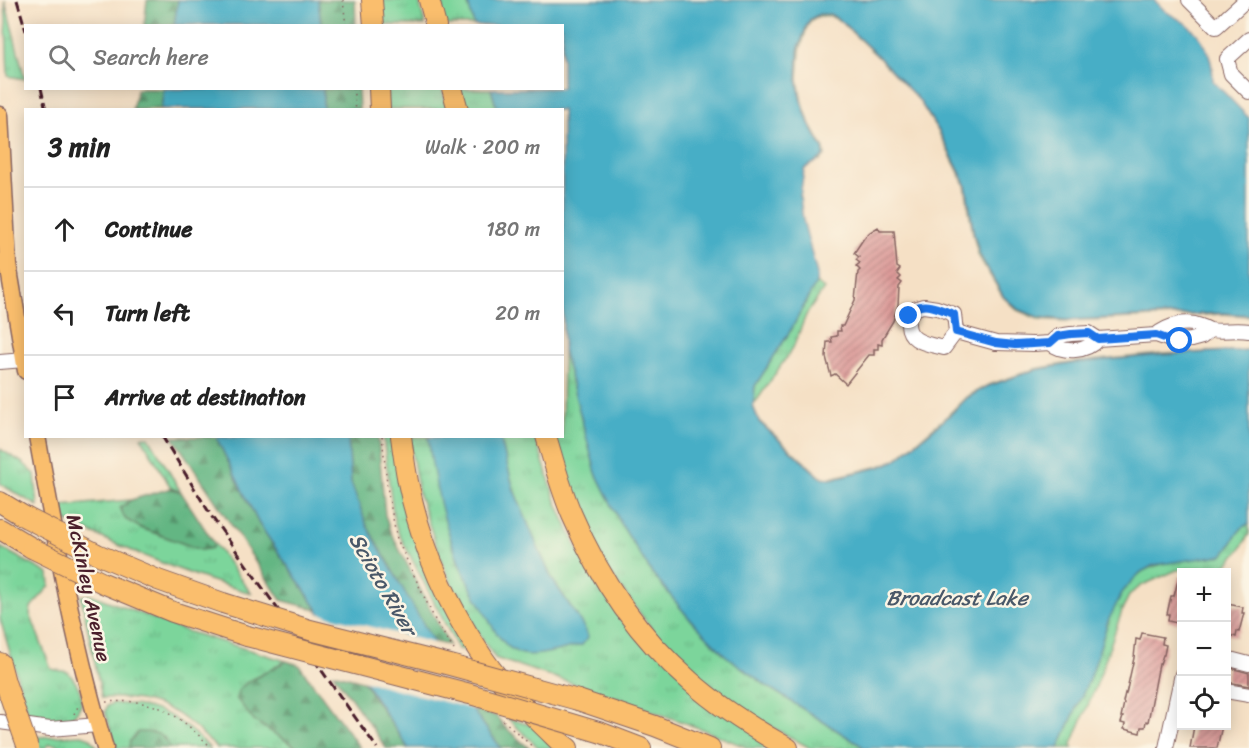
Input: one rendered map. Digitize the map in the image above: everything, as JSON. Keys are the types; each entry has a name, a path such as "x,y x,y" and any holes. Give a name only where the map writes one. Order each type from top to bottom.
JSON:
{"highway":[{"path":"372,0 374,24"},
{"path":"429,0 435,24"},
{"path":"379,90 380,108"},
{"path":"453,90 457,108"},
{"path":"401,438 408,483 421,532 451,604 478,651 500,680 517,700 568,748"},
{"path":"547,438 571,513 591,556 617,599 653,645 690,682 727,710 788,748"},
{"path":"0,502 25,518 97,554 158,580 223,603 310,630 578,700 655,726 710,748"},
{"path":"0,530 103,583 173,612 247,636 470,694 602,733 641,748"},
{"path":"3,673 28,748"}],"main road":[{"path":"0,115 7,256 6,289 24,361"},
{"name":"McKinley Avenue","path":"37,438 69,602 105,748"}],"street":[{"path":"1190,0 1216,27 1246,0"},
{"path":"1249,39 1227,59 1232,74 1249,92"},
{"path":"956,332 996,343 1015,345 1050,343 1058,349 1073,350 1092,346 1098,339 1156,335 1180,341 1202,336 1210,330 1249,331"},
{"path":"0,362 24,365"},
{"path":"1231,659 1249,664"},
{"path":"1231,692 1249,695"},
{"path":"1166,748 1177,697"},
{"path":"0,722 50,729 98,725"}],"path":[{"path":"342,0 346,24"},
{"path":"353,90 356,108"},
{"path":"93,703 120,700 142,702 165,710 188,725 212,748"}],"green space":[{"path":"5,0 24,79 8,76"},
{"path":"147,0 178,0 174,24 144,24"},
{"path":"318,0 355,0 356,24 321,24"},
{"path":"382,0 419,0 425,24 383,24"},
{"path":"436,0 467,0 474,24 443,24"},
{"path":"819,14 830,14 840,20 919,100 840,21 830,16 819,16 811,20 807,27 800,50 798,78 798,57 806,26 809,20"},
{"path":"798,78 801,98 809,122 824,149 825,155 819,162 824,155 823,151 808,122 801,101"},
{"path":"137,90 164,90 161,108 132,108"},
{"path":"323,90 358,90 359,108 323,108"},
{"path":"387,90 442,90 448,108 388,108"},
{"path":"459,90 491,90 497,108 465,108"},
{"path":"919,100 939,131 966,184 974,234 1038,317 1066,320 1223,313 1249,316 1223,314 1065,321 1038,319 1017,310 1003,297 978,255 973,234 965,185 938,131"},
{"path":"816,283 824,289 806,315 793,348 753,406 755,386 792,328"},
{"path":"1249,350 1076,363 1035,370 986,387 967,398 949,416 896,460 880,467 831,479 821,477 831,478 895,460 966,397 986,386 1035,369 1076,362 1162,354"},
{"path":"564,354 596,473 622,526 652,573 689,618 725,655 768,687 865,748 810,748 763,722 699,677 654,632 606,568 577,509 552,438 564,438"},
{"path":"142,438 150,438 181,492 171,488"},
{"path":"174,438 216,438 259,524 318,610 281,600"},
{"path":"348,438 378,438 385,515 390,531 449,645 433,642 367,526 351,483"},
{"path":"383,438 392,438 470,651 458,649 394,520"},
{"path":"409,438 428,438 451,540 459,564 477,599 565,648 582,645 577,616 552,579 514,490 500,438 535,438 556,501 577,548 599,586 774,748 748,748 590,689 495,658 459,600 442,562 419,495"},
{"path":"0,449 23,463 35,474 38,506 0,484"},
{"path":"171,488 181,492 214,543 212,548 201,550 141,528 125,519 120,508 131,500"},
{"path":"131,500 120,508 125,519 141,528 201,550 212,548 214,543 251,593 180,570 87,531 64,520 61,506"},
{"path":"1249,524 1249,534 1229,563 1222,566 1177,568 1130,594 1072,744 1073,748 1059,748 1092,672 1115,604 1132,580 1143,571 1160,565 1223,555"},
{"path":"0,547 49,574 50,586 31,607 30,614 51,669 68,672 80,691 82,697 79,709 68,721 29,717 0,619"},
{"path":"92,595 186,631 286,661 248,682 254,721 298,748 217,748 190,723 167,708 125,698 102,698 81,596"},
{"path":"286,661 299,665 360,748 298,748 254,721 236,698 239,689"},
{"path":"333,673 363,681 408,748 386,748"},
{"path":"113,703 130,704 167,714 187,727 210,748 170,748 164,737 130,741 129,748 116,748 105,712 107,706"},
{"path":"472,709 496,716 529,748 501,748"},
{"path":"507,718 533,726 555,748 539,748"},
{"path":"138,732 161,735 170,748 129,748 130,741"},
{"path":"82,735 90,738 98,748 61,748 50,744 45,748 40,748 36,737"}],"water":[{"path":"178,0 318,0 321,24 174,24"},
{"name":"Broadcast Lake","path":"467,0 1154,0 1164,10 1185,23 1203,41 1211,64 1213,81 1249,118 1249,315 1223,313 1066,320 1038,317 1018,309 1004,297 980,255 974,234 966,184 939,131 919,100 877,55 840,20 830,14 819,14 810,19 798,50 797,78 800,98 824,155 804,170 800,197 803,220 817,274 816,283 792,328 755,386 753,406 759,422 820,477 831,479 880,467 896,460 967,398 986,387 1035,370 1076,363 1249,350 1249,524 1241,529 1223,555 1154,565 1141,572 1130,583 1122,593 1108,621 1093,670 1059,748 865,748 768,687 725,655 689,618 652,573 622,526 596,473 564,354 564,108 497,108 491,90 564,90 564,24 474,24"},
{"path":"164,90 323,90 323,108 161,108"},
{"name":"Scioto River","path":"216,438 348,438 351,483 367,526 472,709 501,748 408,748 259,524"},
{"path":"428,438 500,438 514,490 536,543 552,579 586,631 588,637 582,645 533,655 519,653 507,646 490,623 461,568 440,500"}],"pier":[{"path":"317,613 438,644 476,710 358,679"}],"building":[{"path":"878,227 880,231 894,231 897,267 900,269 897,273 901,277 898,280 902,283 899,287 898,305 893,321 882,339 882,345 878,344 878,349 874,349 874,355 869,355 846,384 835,374 831,376 826,357 827,342 832,342 831,337 837,336 837,331 841,331 840,326 843,326 855,300 860,270 856,266 860,263 856,260 859,257 854,253 864,238"},
{"path":"1177,585 1177,623 1168,621 1169,614 1167,614 1171,596 1174,596"},
{"path":"1231,605 1243,607 1242,613 1244,613 1236,637 1231,635"},
{"path":"1142,633 1163,637 1162,644 1166,645 1159,664 1148,722 1146,721 1145,727 1141,727 1140,733 1124,729 1125,724 1121,723 1123,717 1121,717 1136,639 1140,640"},
{"path":"1231,668 1249,673 1249,686 1231,683"},
{"path":"1193,730 1221,730 1217,748 1190,748"}],"railway":[{"path":"17,0 24,24"},
{"path":"41,90 46,108"},
{"path":"163,438 212,517 377,748"}],"route":[{"path":"909,316 915,308 924,306 937,308 954,314 956,332 996,343 1015,345 1050,343 1058,336 1089,333 1098,339 1156,335 1180,341"}]}
